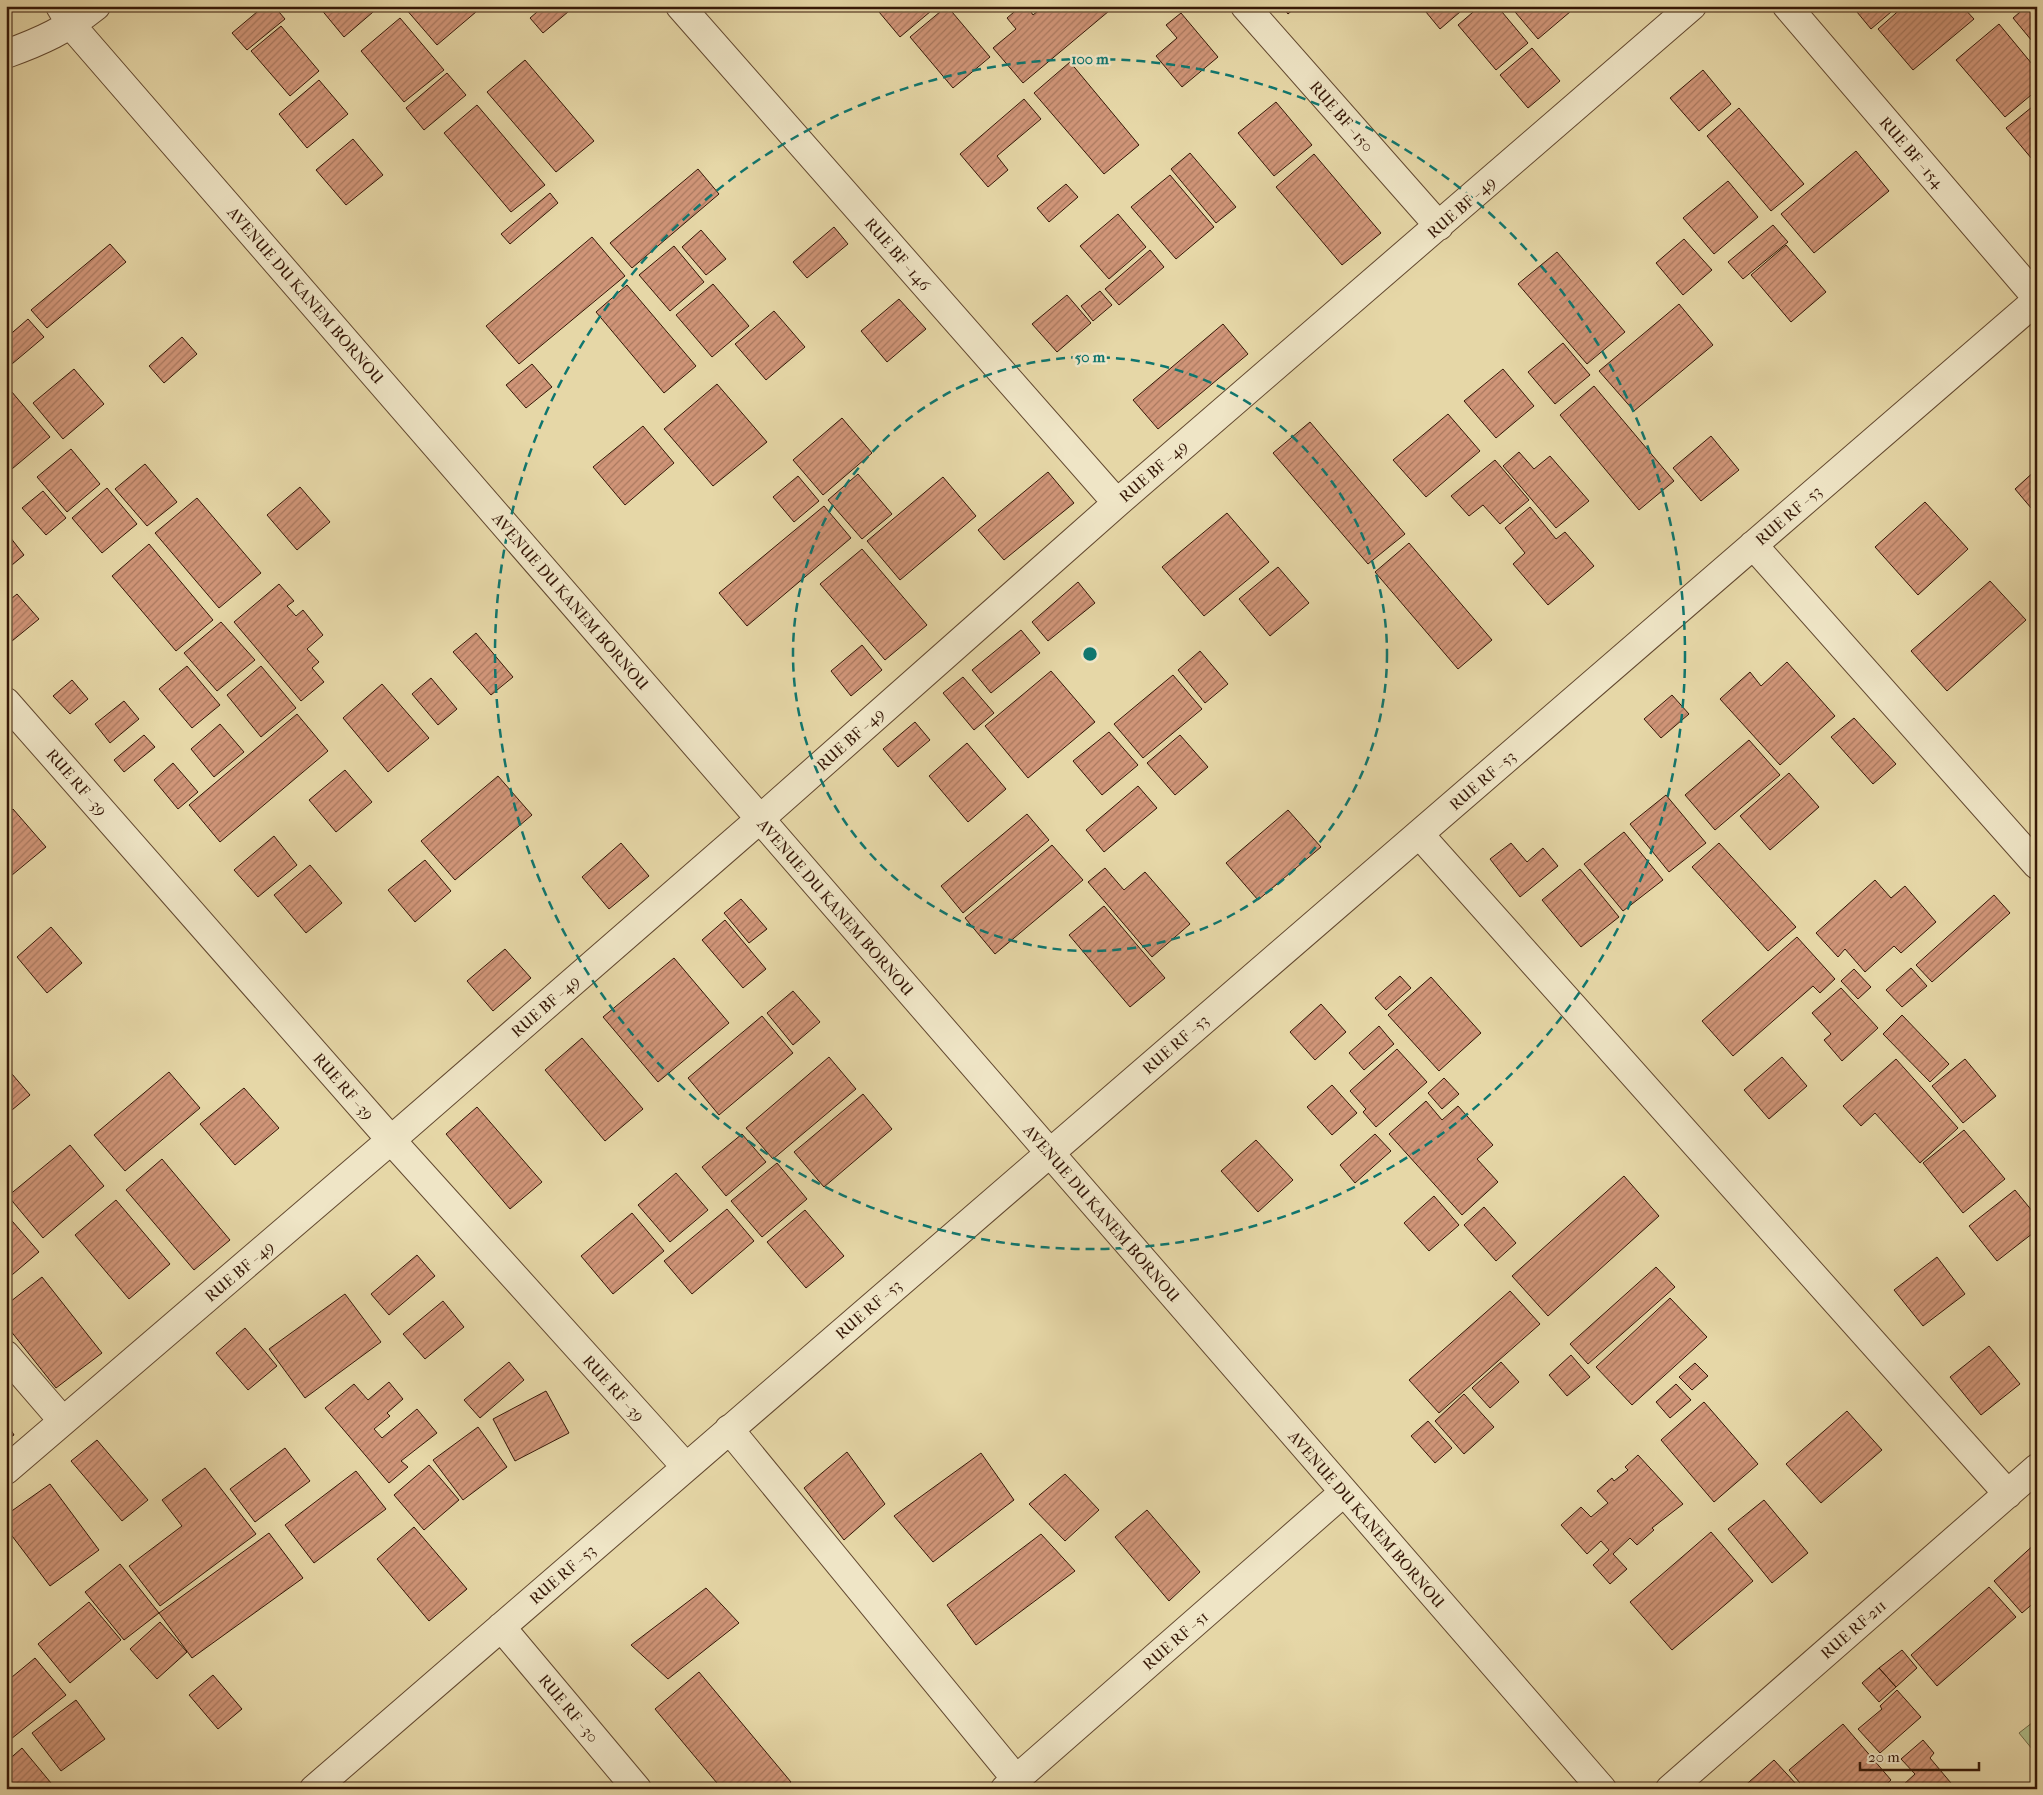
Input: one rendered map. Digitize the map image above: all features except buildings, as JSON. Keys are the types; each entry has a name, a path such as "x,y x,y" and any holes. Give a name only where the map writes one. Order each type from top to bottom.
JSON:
{"street":[{"path":"6,54 40,41 66,16 96,6"},
{"name":"RUE BF - 146","path":"680,6 1116,502"},
{"name":"RUE BF - 150","path":"1245,6 1438,226"},
{"name":"RUE BF - 49","path":"6,1470 392,1140 760,819 1116,502 1692,6"},
{"name":"RUE BF - 154","path":"1787,6 2037,299"},
{"name":"AVENUE DU KANEM BORNOU","path":"66,16 1602,1789"},
{"name":"RUE RF - 53","path":"314,1789 2037,299"},
{"path":"1753,545 2037,865"},
{"name":"RUE RF - 39","path":"6,702 392,1140 686,1467"},
{"path":"1418,834 2008,1494"},
{"path":"6,1355 63,1421"},
{"path":"729,1429 1011,1784"},
{"name":"RUE RF-211","path":"1670,1789 2037,1468"},
{"name":"RUE RF - 51","path":"1011,1784 1344,1492"},
{"name":"RUE RF - 30","path":"501,1627 637,1789"}],"green space":[{"path":"2037,1719 2037,1755 2019,1733"}]}
